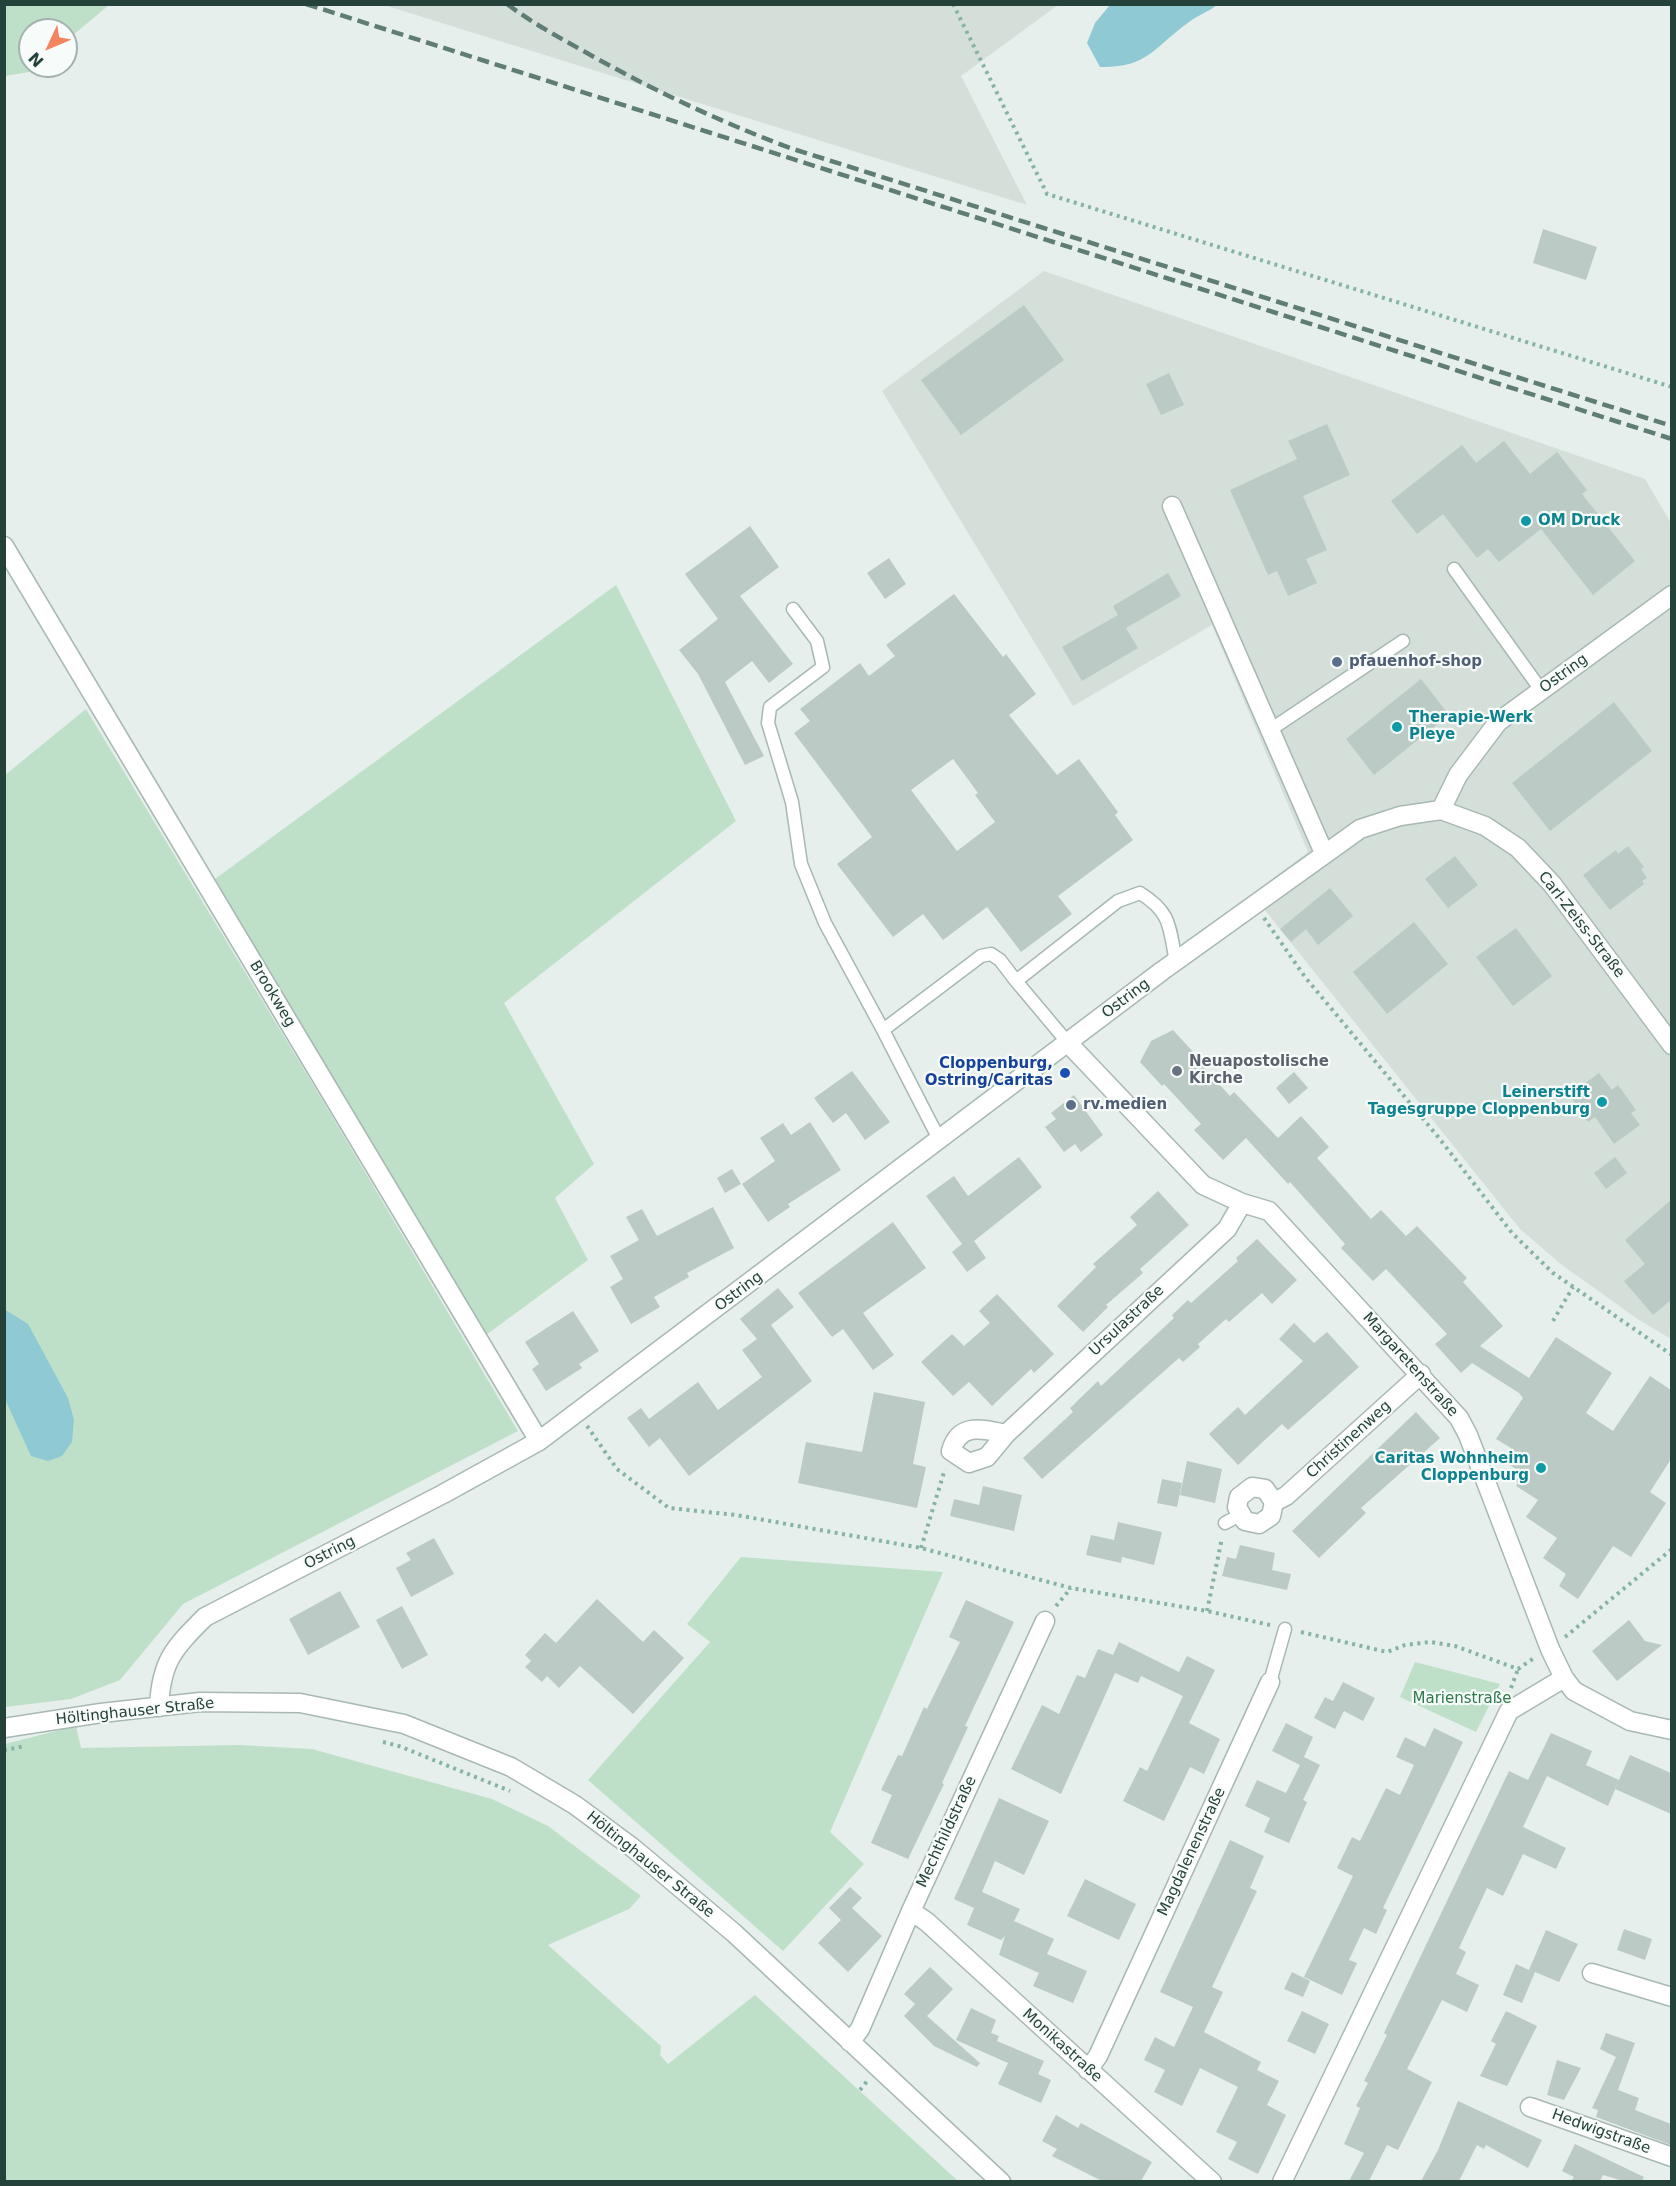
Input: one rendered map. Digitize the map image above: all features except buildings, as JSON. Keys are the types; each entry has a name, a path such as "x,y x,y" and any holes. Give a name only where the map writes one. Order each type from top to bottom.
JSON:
{"street":[{"path":"1173,506 1324,853"},
{"name":"Brookweg","path":"4,546 539,1441"},
{"name":"Ostring","path":"159,1707 160,1679 178,1644 206,1617 443,1494 539,1441 1324,853 1360,828 1400,816 1442,810 1458,775 1498,722 1671,595"},
{"name":"Carl-Zeiss-Straße","path":"1442,810 1485,826 1518,848 1552,884 1671,1045"},
{"name":"Margaretenstraße","path":"1068,1043 1203,1185 1242,1203 1269,1211 1422,1374 1459,1418 1468,1435 1550,1649 1564,1678 1574,1692 1630,1721 1671,1730"},
{"name":"Ursulastraße","path":"951,1451 969,1463 987,1457 1006,1434 1227,1229 1242,1203"},
{"name":"Christinenweg","path":"1232,1519 1259,1524 1271,1516 1275,1502 1286,1496 1422,1374"},
{"path":"951,1451 954,1440 962,1432 978,1428 1006,1434"},
{"path":"1232,1519 1239,1497 1252,1487 1265,1489 1275,1502"},
{"name":"Mechthildstraße","path":"850,2042 860,2029 911,1911 1045,1621"},
{"path":"1282,2181 1509,1711 1564,1678"},
{"name":"Magdalenenstraße","path":"1088,2070 1098,2056 1270,1682"},
{"name":"Höltinghauser Straße","path":"4,1728 200,1702 300,1703 404,1724 511,1767 575,1804 633,1848 734,1933 1001,2181"},
{"name":"Monikastraße","path":"911,1911 927,1922 1212,2181"},
{"path":"1592,1973 1671,1997"},
{"name":"Hedwigstraße","path":"1530,2107 1671,2157"}],"lane":[{"path":"1454,569 1542,690"},
{"path":"793,609 817,641 823,667 770,707 768,723 792,802 801,864 825,923 940,1141"},
{"path":"1270,730 1403,641"},
{"path":"1016,981 1118,901 1140,893 1159,905 1169,924 1176,962"},
{"path":"883,1030 981,956 991,954 1000,960 1068,1043"},
{"name":"Magdalenenstraße","path":"1270,1682 1285,1629"}],"path":[{"path":"953,4 1047,194 1671,387"},
{"path":"1255,905 1305,976 1439,1138 1512,1233 1553,1273 1671,1355"},
{"path":"1553,1321 1573,1287"},
{"path":"579,1413 617,1469 669,1508 736,1515 921,1548 1071,1588 1207,1611 1387,1652 1406,1645 1430,1642 1455,1646 1518,1669 1550,1649 1671,1549"},
{"path":"921,1548 951,1451"},
{"path":"1207,1611 1232,1519"},
{"path":"1045,1621 1071,1588"},
{"path":"377,1740 399,1746 512,1792"},
{"path":"861,2075 876,2089"}],"shaded area":[{"path":"384,5 1058,5 961,76 1027,205"},
{"path":"1044,271 1645,479 1672,525 1671,1339 1639,1320 1562,1265 1520,1229 1252,894 1308,852 1212,625 1073,706 882,391"}],"green space":[{"path":"5,4 109,4 78,31 78,18 18,18 18,74 5,76"},
{"path":"616,585 736,821 504,1003 594,1164 555,1198 588,1260 486,1335 215,879"},
{"path":"86,709 323,1101 518,1431 183,1604 120,1680 71,1699 5,1707 5,775"},
{"path":"741,1557 943,1572 830,1832 864,1864 783,1951 588,1780 710,1642 687,1624"},
{"name":"Marienstraße","path":"1415,1662 1500,1684 1476,1732 1400,1697"},
{"path":"76,1726 81,1748 239,1745 312,1749 492,1799 548,1826 641,1896 629,1909 548,1945 661,2046 660,2055 668,2064 755,1995 958,2181 5,2181 5,1744"}],"water":[{"path":"1110,5 1217,5 1192,20 1140,60 1129,64 1100,67 1087,43 1095,23"},
{"path":"4,1309 28,1324 68,1398 74,1420 72,1442 62,1456 48,1461 31,1456 5,1399"}],"railway":[{"path":"306,4 1672,439"},
{"path":"507,4 550,32 642,83 790,148 1672,426"}],"place":[{"name":"OM Druck","path":"1526,521"},
{"name":"pfauenhof-shop","path":"1337,662"},
{"name":"Therapie-Werk Pleye","path":"1397,727"},
{"name":"Neuapostolische Kirche","path":"1177,1071"},
{"name":"Cloppenburg, Ostring/Caritas","path":"1065,1073"},
{"name":"Leinerstift Tagesgruppe Cloppenburg","path":"1602,1102"},
{"name":"rv.medien","path":"1071,1105"},
{"name":"Caritas Wohnheim Cloppenburg","path":"1541,1468"}]}
